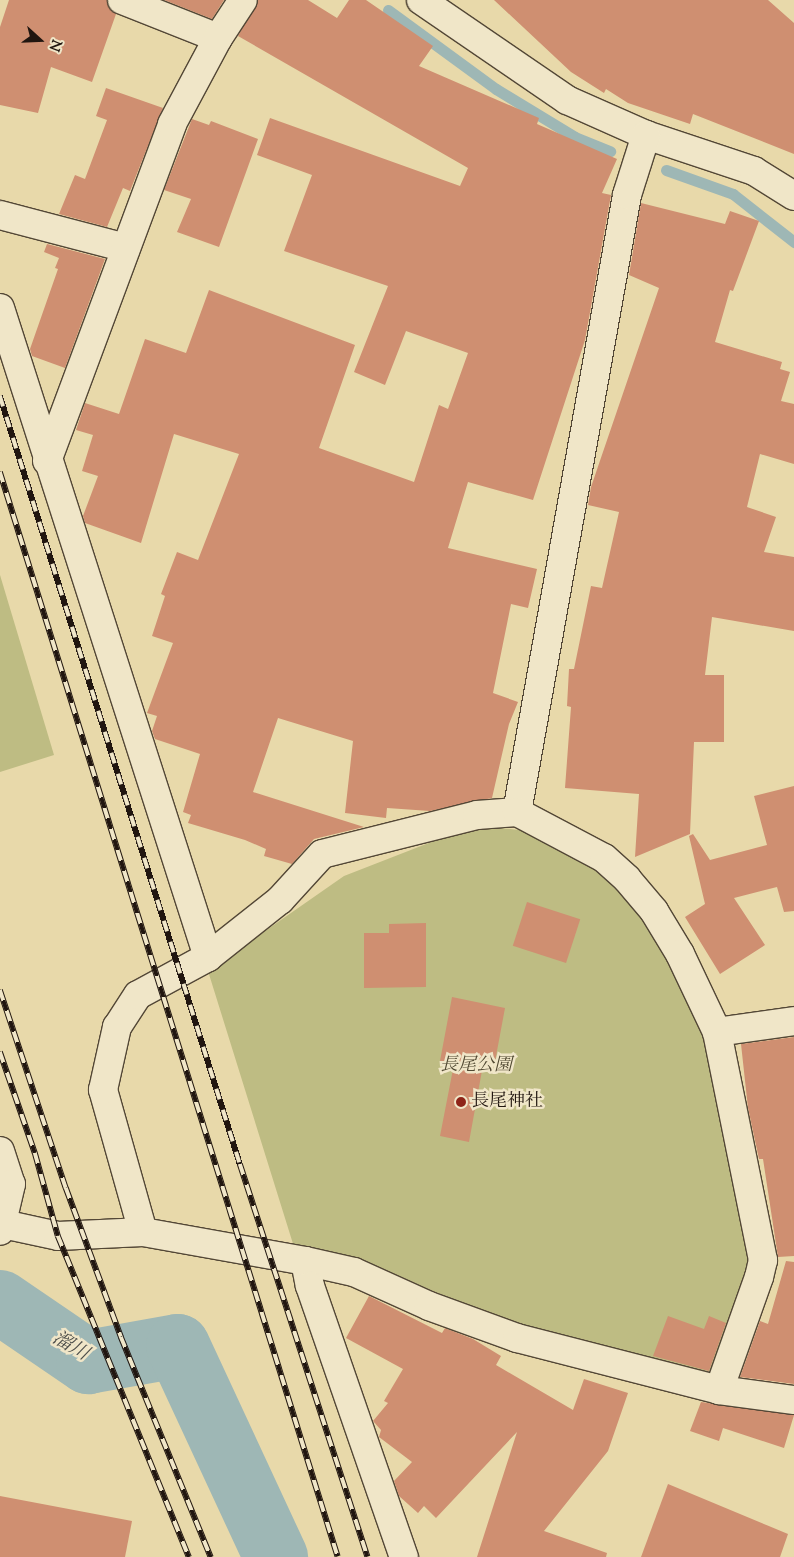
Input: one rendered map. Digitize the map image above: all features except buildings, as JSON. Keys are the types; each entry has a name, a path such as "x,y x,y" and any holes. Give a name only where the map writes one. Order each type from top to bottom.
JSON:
{"street":[{"path":"122,0 218,38"},
{"path":"47,461 172,124 218,38 243,0"},
{"path":"421,0 566,100 646,134 754,172 794,196"},
{"path":"517,812 627,195 646,134"},
{"path":"0,215 126,248"},
{"path":"0,308 47,461 208,956"},
{"path":"143,1232 102,1090 117,1028 138,995 208,956 280,900 322,854 477,815 517,812 567,836 604,858 627,879 654,911 680,954 717,1032 763,1260 760,1278 719,1390"},
{"path":"717,1032 794,1021"},
{"path":"0,1151 11,1184 2,1228 58,1236 143,1232 305,1261 354,1272 429,1306 517,1338 719,1390 794,1400"},
{"path":"305,1261 310,1286 404,1557"}],"green space":[{"path":"0,575 54,755 0,772"},
{"name":"長尾公園","path":"482,826 528,831 616,877 644,912 707,1035 752,1268 715,1381 524,1330 368,1263 294,1247 208,971 344,876 439,839"}],"waterway":[{"path":"388,10 496,89 575,137 610,151"},
{"path":"666,170 733,194 794,242"},
{"name":"溜川","path":"0,1302 88,1362 178,1346 276,1557"}],"railway":[{"path":"0,396 240,1164 368,1557"},
{"path":"0,472 338,1557"},
{"path":"0,990 66,1188 121,1337 211,1557"},
{"path":"0,1052 35,1153 58,1236 189,1557"}],"place":[{"name":"長尾神社","path":"461,1102"}]}
